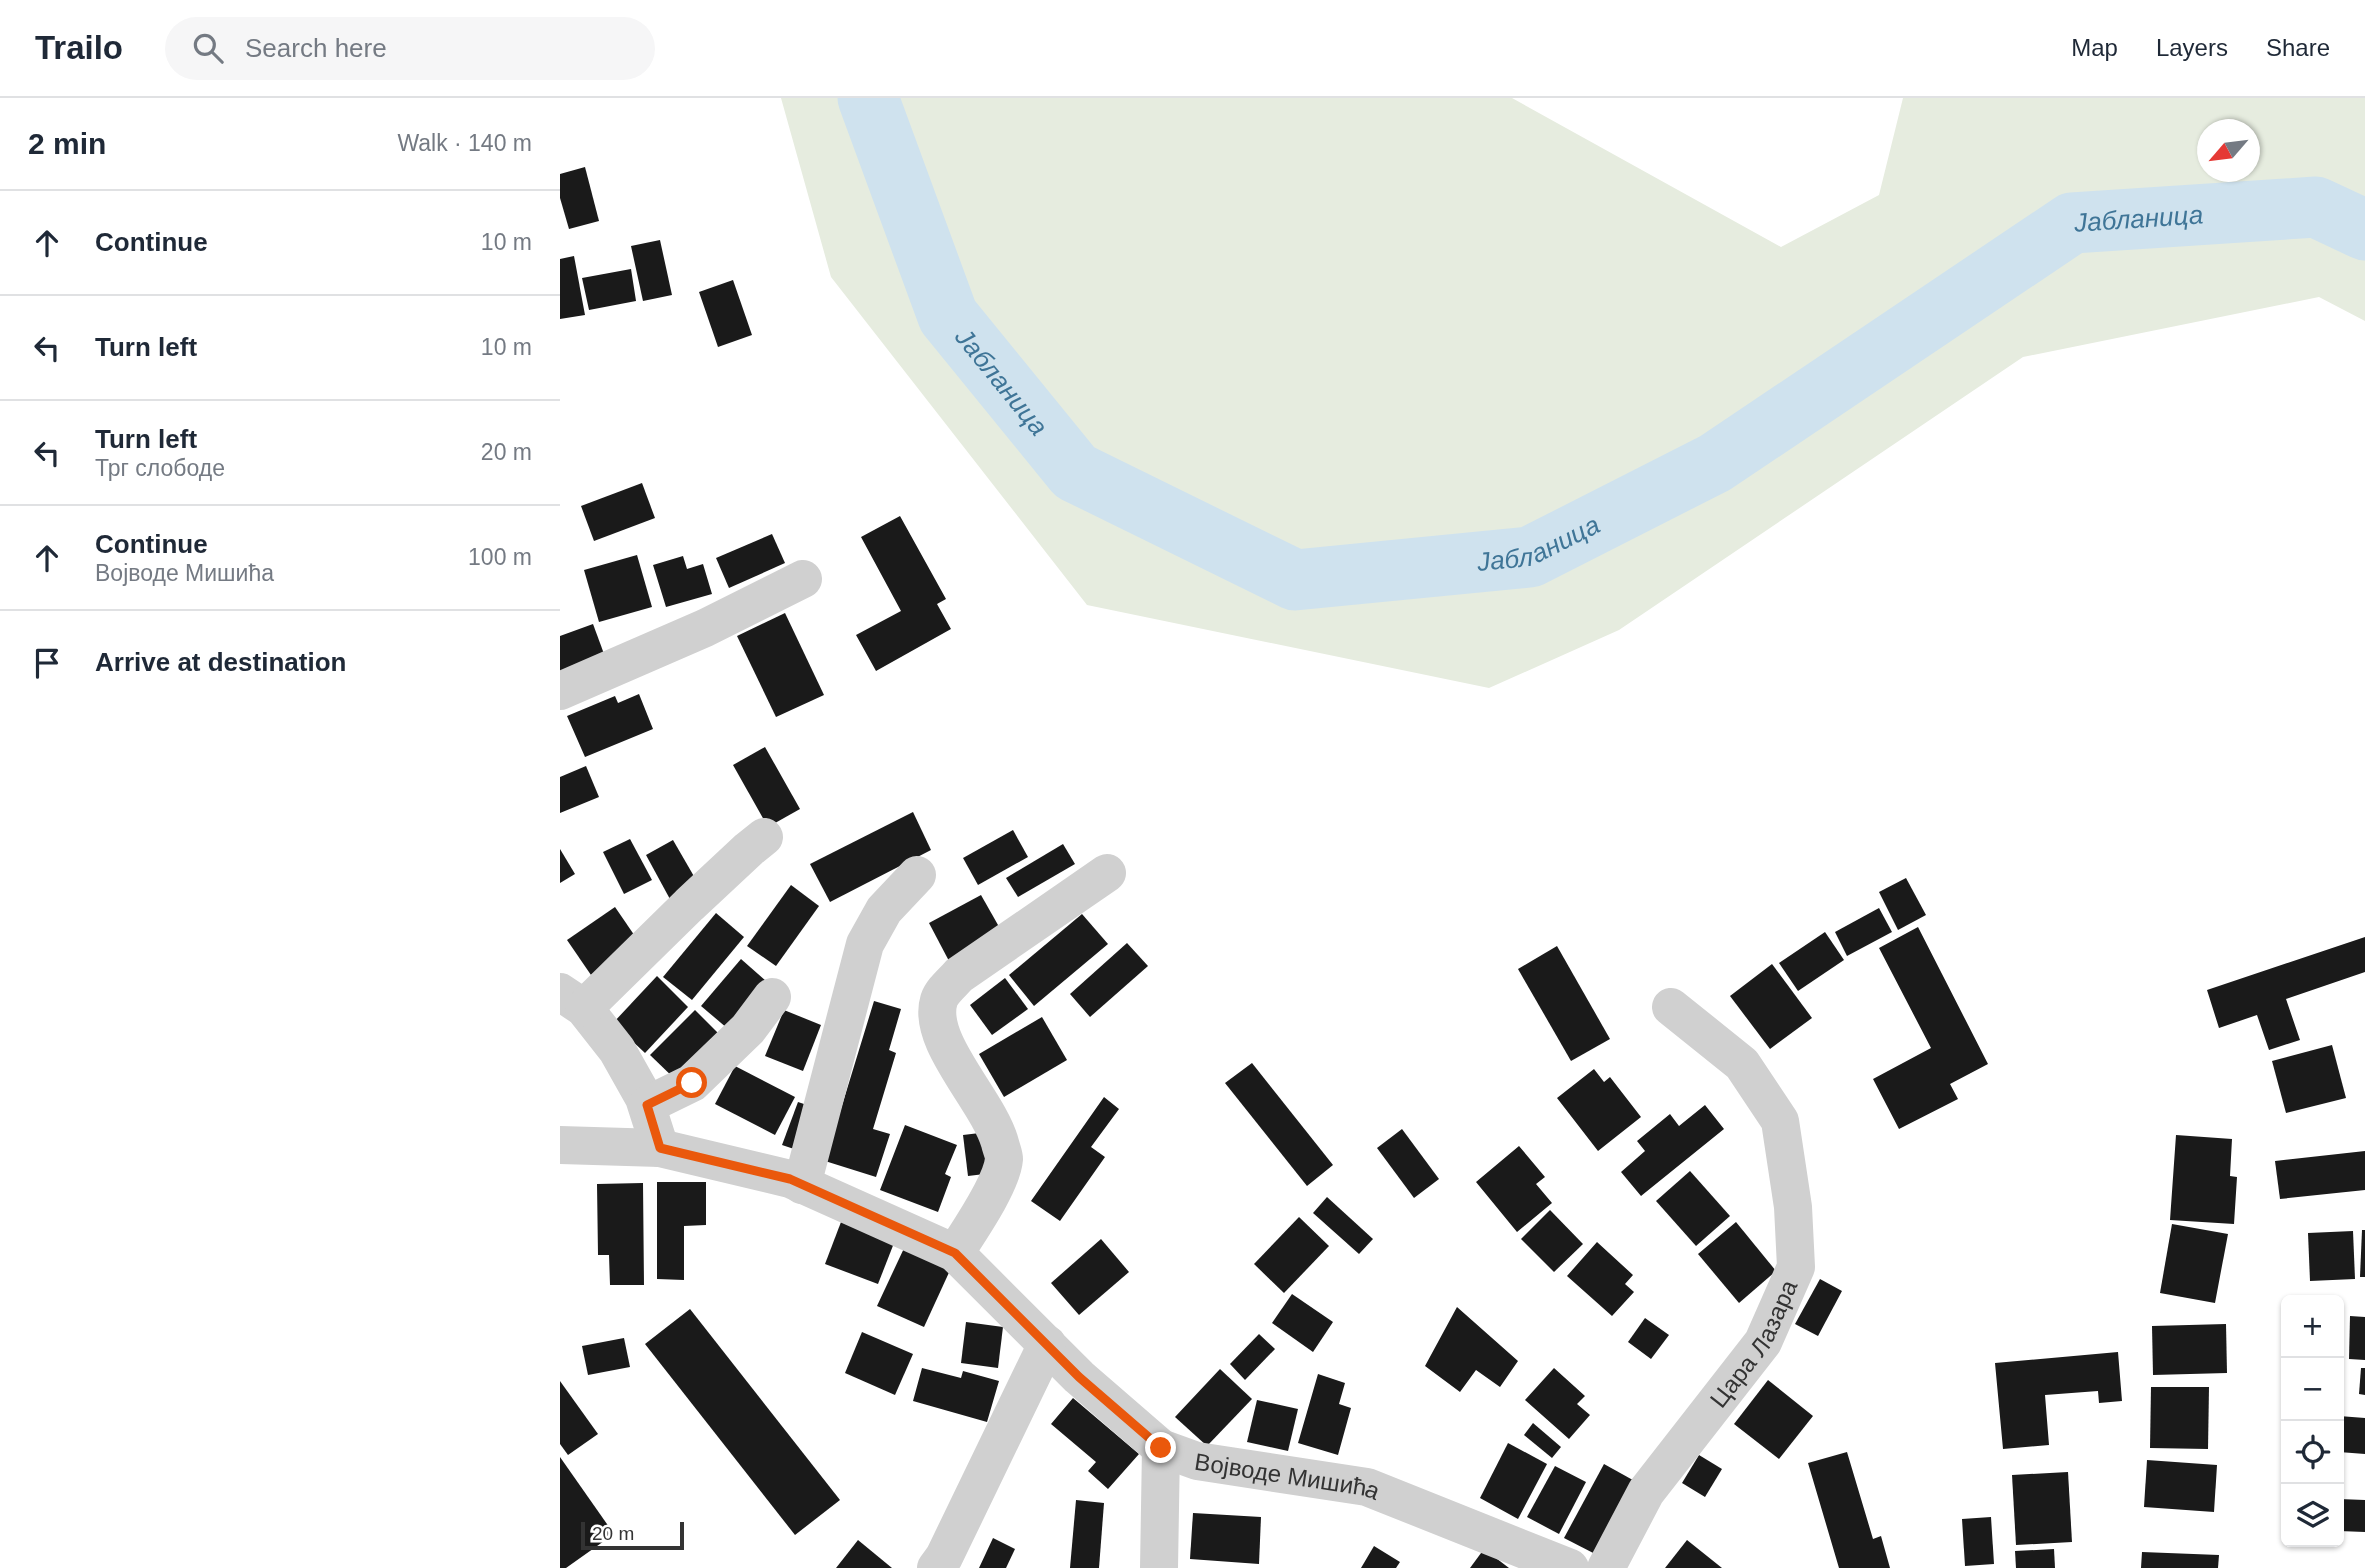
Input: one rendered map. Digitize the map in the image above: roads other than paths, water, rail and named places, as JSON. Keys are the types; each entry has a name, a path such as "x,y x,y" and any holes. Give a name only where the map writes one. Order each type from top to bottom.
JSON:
{"street":[{"path":"560,691 705,628 803,579"},
{"path":"660,1148 647,1105 617,1050 572,1000 764,838"},
{"path":"955,1253 996,1185 1004,1158 997,1134 980,1100 949,1053 940,1032 936,1021 939,998 959,975 1107,873"},
{"path":"802,1185 865,944 884,909 917,875"},
{"path":"647,1105 692,1083 748,1029 772,997"},
{"name":"Цара Лазара","path":"1606,1568 1646,1492 1763,1342 1796,1267 1793,1207 1780,1121 1742,1064 1671,1007"},
{"name":"Војводе Мишића","path":"560,1145 660,1148 790,1179 955,1253 1079,1377 1161,1448 1197,1461 1367,1487 1570,1568"},
{"path":"936,1568 944,1557 1047,1344"},
{"path":"1159,1568 1161,1448"}],"waterway":[{"name":"Јабланица","path":"868,98 948,316 1075,472 1295,580 1530,557 1715,463 2072,223 2316,207 2365,230"}]}
